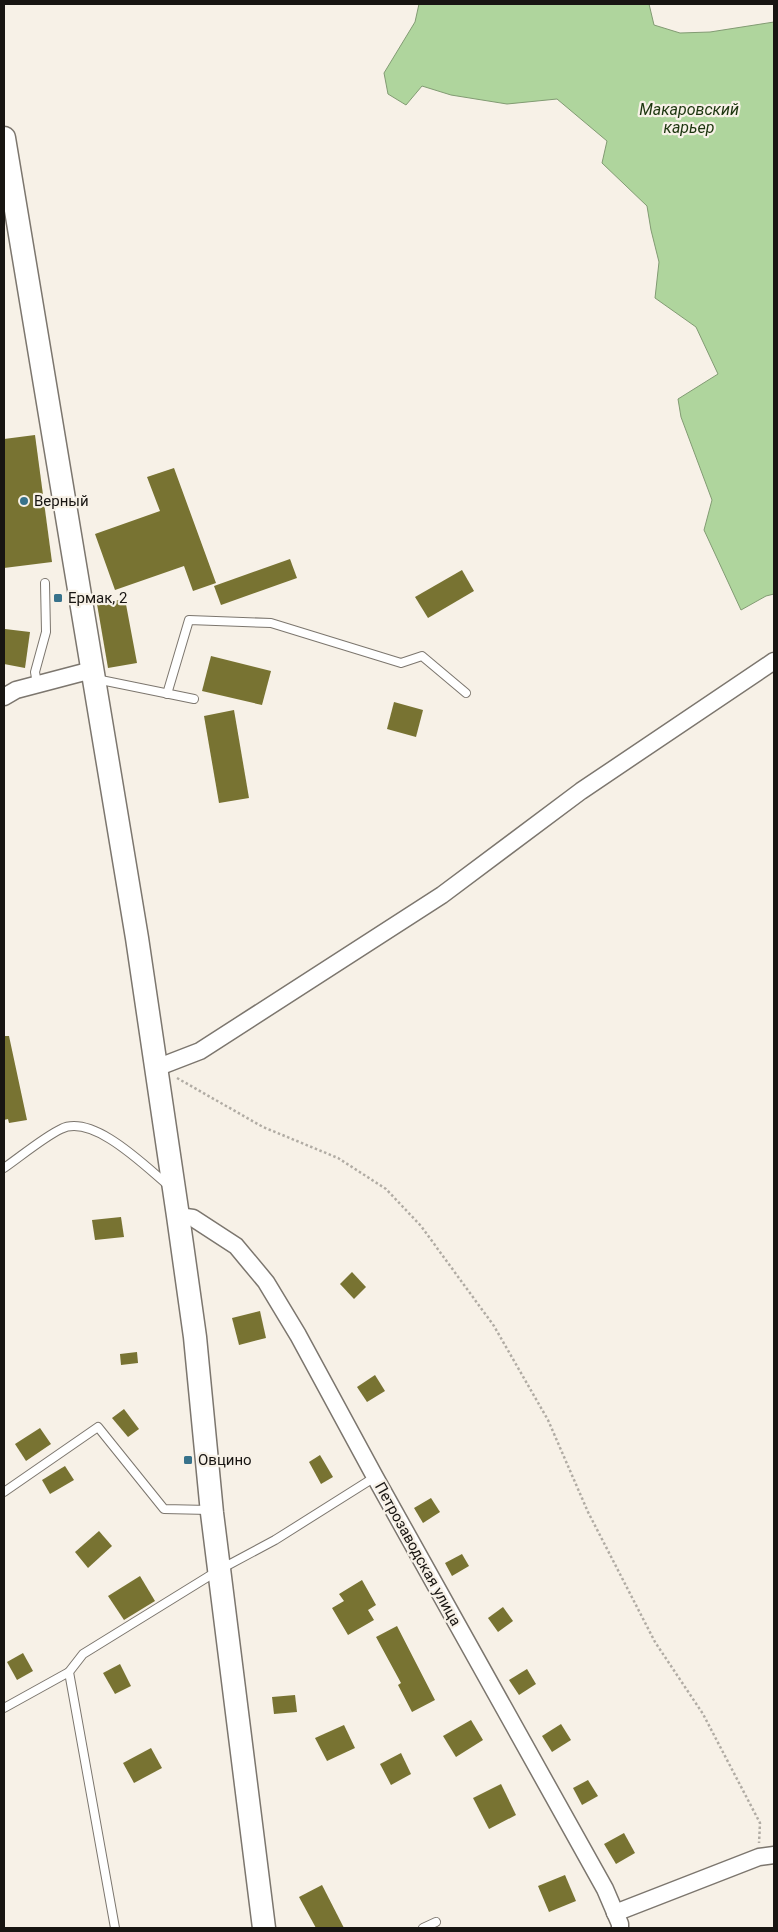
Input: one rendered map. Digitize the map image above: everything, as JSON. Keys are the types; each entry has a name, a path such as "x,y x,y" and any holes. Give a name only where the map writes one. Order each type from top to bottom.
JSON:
{"main road":[{"path":"4,138 73,563 137,938 178,1216 195,1337 211,1510 264,1928"}],"street":[{"path":"156,1068 200,1051 442,895 581,791 774,661"},
{"path":"8,690 93,674"},
{"name":"Петрозаводская улица","path":"178,1216 193,1218 236,1246 266,1282 298,1335 605,1889 618,1920"},
{"path":"618,1920 767,1856"}],"lane":[{"path":"37,684 34,672 46,632 46,582"},
{"path":"167,694 189,620 271,623 401,663 422,656 466,694"},
{"path":"93,674 167,694 194,699"},
{"path":"4,1168 62,1128 74,1125 92,1130 120,1145 174,1190"},
{"path":"4,1492 98,1427 164,1509 211,1510"},
{"path":"4,1708 69,1672 83,1654 219,1570 275,1540 375,1477"},
{"path":"69,1672 116,1928"},
{"path":"423,1928 436,1922"}],"path":[{"path":"156,1068 263,1127 338,1158 386,1189 421,1226 494,1326 548,1420 588,1512 655,1642 703,1714 760,1823 767,1856"}],"water":[{"name":"Макаровский карьер","path":"419,4 649,4 654,25 680,33 710,32 774,22 774,594 766,596 741,610 704,530 712,500 681,417 678,399 718,374 696,327 655,298 659,262 647,206 602,163 607,141 557,99 507,104 451,95 422,86 406,105 388,94 384,73 415,22"}],"building":[{"name":"Верный","path":"35,435 52,562 4,568 4,439"},
{"path":"174,468 216,583 193,591 184,566 115,590 95,534 160,511 147,477"},
{"path":"290,559 297,578 221,605 214,586"},
{"path":"462,570 474,591 428,618 415,597"},
{"path":"125,599 137,663 108,668 97,604"},
{"path":"5,629 30,632 25,668 4,664"},
{"path":"211,656 271,671 262,705 202,691"},
{"path":"394,702 423,710 416,737 387,729"},
{"path":"234,710 249,798 219,803 204,716"},
{"path":"4,1036 9,1036 27,1120 9,1123 8,1119 4,1120"},
{"path":"121,1217 124,1237 95,1240 92,1220"},
{"path":"352,1272 366,1287 354,1299 340,1284"},
{"path":"260,1311 266,1338 239,1345 232,1318"},
{"path":"137,1352 138,1363 121,1365 120,1354"},
{"path":"375,1375 385,1391 367,1402 357,1387"},
{"path":"124,1409 139,1429 128,1437 112,1418"},
{"path":"40,1428 51,1444 26,1461 15,1444"},
{"path":"320,1455 333,1477 321,1484 309,1462"},
{"path":"65,1466 74,1480 50,1494 42,1480"},
{"path":"431,1498 440,1512 423,1523 414,1508"},
{"path":"99,1531 112,1546 88,1568 75,1552"},
{"path":"462,1554 469,1566 452,1576 445,1563"},
{"path":"140,1576 155,1601 124,1620 108,1596"},
{"path":"362,1580 376,1605 368,1610 374,1620 348,1635 332,1608 344,1601 339,1594"},
{"path":"503,1607 513,1621 498,1632 488,1618"},
{"path":"397,1626 435,1700 412,1712 398,1685 401,1683 376,1637"},
{"path":"23,1653 33,1671 17,1680 7,1662"},
{"path":"120,1664 131,1686 115,1694 103,1673"},
{"path":"527,1669 536,1684 519,1695 509,1680"},
{"path":"295,1695 297,1712 274,1714 272,1697"},
{"path":"471,1720 483,1740 456,1757 443,1736"},
{"path":"561,1724 571,1740 552,1752 542,1736"},
{"path":"344,1725 355,1748 327,1761 315,1738"},
{"path":"151,1748 162,1768 134,1783 123,1763"},
{"path":"401,1753 411,1774 391,1785 380,1764"},
{"path":"588,1780 598,1796 582,1805 573,1788"},
{"path":"501,1784 516,1815 489,1829 473,1798"},
{"path":"624,1833 635,1853 616,1864 604,1844"},
{"path":"565,1875 576,1901 549,1912 538,1886"},
{"path":"322,1885 344,1928 316,1928 299,1897"}],"place":[{"name":"Верный","path":"24,501"},
{"name":"Ермак, 2","path":"58,598"},
{"name":"Овцино","path":"188,1460"}]}
